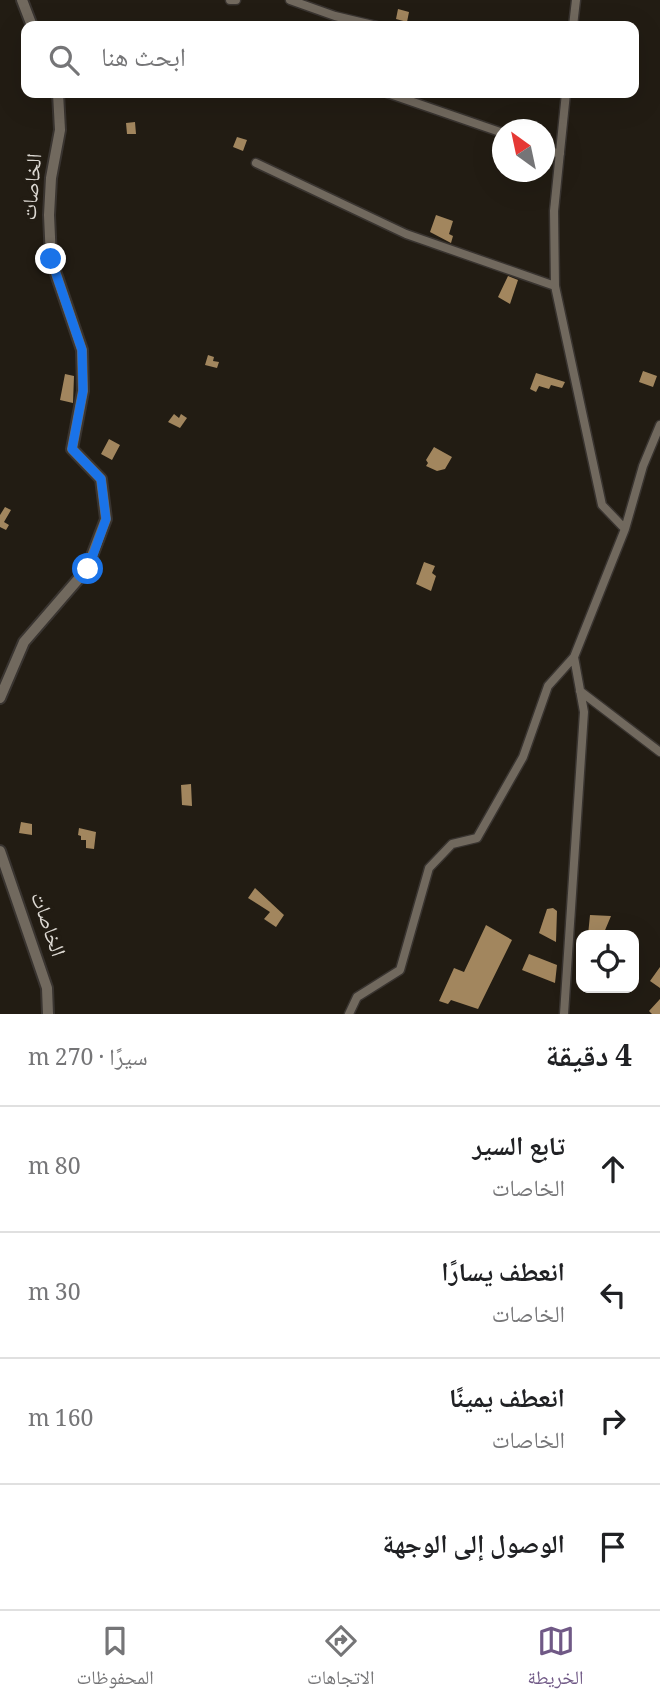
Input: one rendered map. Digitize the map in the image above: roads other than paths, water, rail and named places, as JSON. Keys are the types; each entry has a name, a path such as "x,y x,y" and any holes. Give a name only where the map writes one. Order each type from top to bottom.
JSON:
{"street":[{"path":"22,0 30,21"},
{"path":"230,0 236,0"},
{"path":"290,0 356,21"},
{"path":"574,21 576,0"},
{"name":"الخاصات","path":"0,698 24,642 88,569 106,519 101,479 72,449 83,391 82,350 51,259 48,215 51,178 60,130 58,98"},
{"path":"401,98 492,130"},
{"path":"566,98 554,211 555,286 602,505 625,529"},
{"path":"555,152 560,154"},
{"path":"256,163 406,234 555,286"},
{"path":"349,1014 357,997 400,970 429,868 452,844 477,838 523,757 548,685 574,657 625,529 643,466 660,425"},
{"path":"564,1014 584,712 574,657"},
{"path":"580,691 660,752"},
{"name":"الخاصات","path":"0,851 47,988 48,1014"}]}
